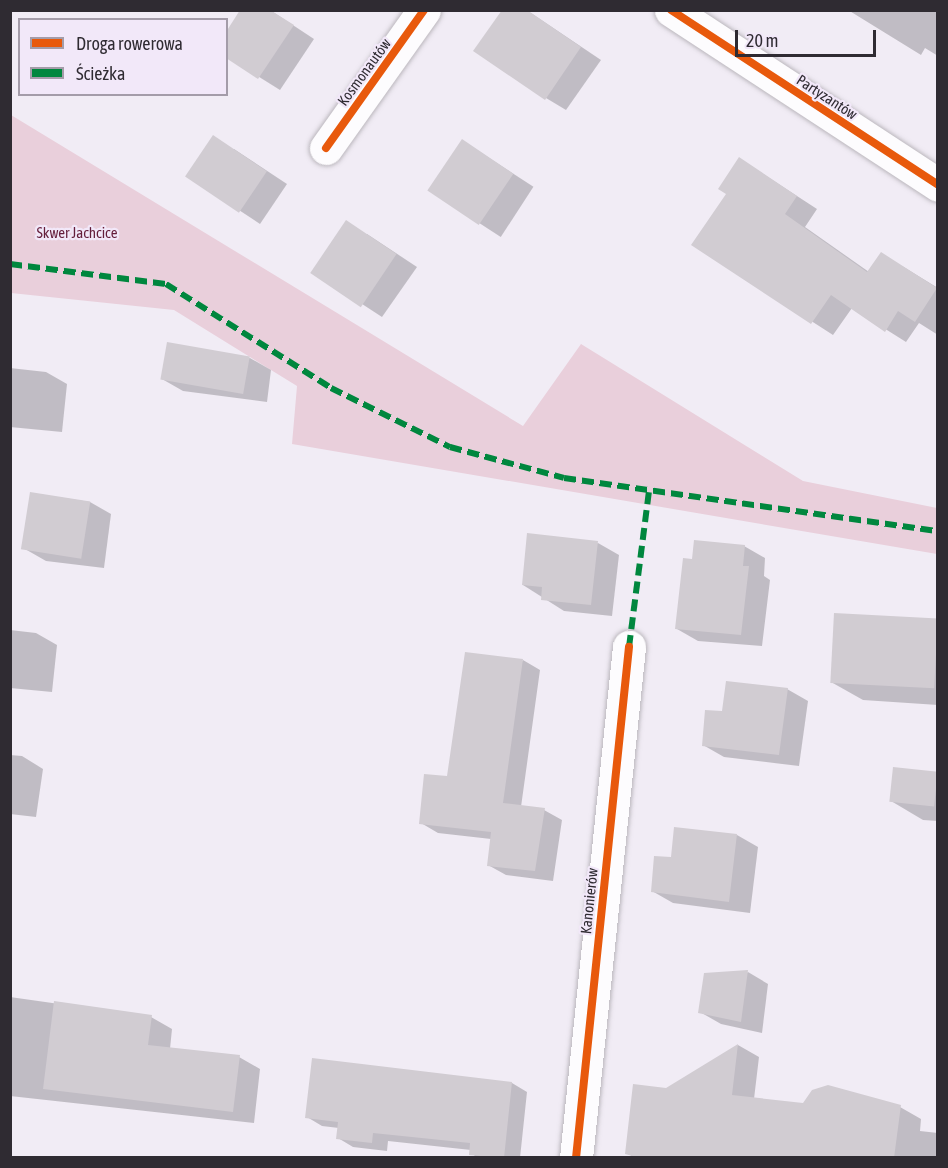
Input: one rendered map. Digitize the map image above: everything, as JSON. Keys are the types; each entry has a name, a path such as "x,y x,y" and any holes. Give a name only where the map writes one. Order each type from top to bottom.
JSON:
{"street":[{"name":"Kosmonautów","path":"326,148 424,10"},
{"name":"Partyzantów","path":"671,10 938,185"},
{"name":"Kanonierów","path":"576,1158 629,647"}],"green space":[{"name":"Skwer Jachcice","path":"11,115 523,426 581,344 803,481 937,508 937,554 292,444 297,386 174,310 11,293"}],"building":[{"path":"240,10 270,10 294,25 258,79 228,59 228,29"},
{"path":"502,10 527,10 581,47 545,100 473,51"},
{"path":"213,135 267,171 239,213 185,176"},
{"path":"462,139 513,174 479,225 427,190"},
{"path":"739,157 797,196 785,214 867,272 881,252 937,288 915,322 898,311 885,332 831,295 811,324 691,245 726,194 718,189"},
{"path":"346,220 397,254 361,307 310,273"},
{"path":"167,342 250,357 243,394 160,379"},
{"path":"30,492 90,502 81,559 21,549"},
{"path":"527,533 598,541 591,605 541,600 542,587 522,585"},
{"path":"694,540 745,545 743,566 749,566 741,635 675,629 683,558 692,559"},
{"path":"834,613 938,618 934,688 830,683"},
{"path":"465,652 523,659 503,803 545,808 535,871 487,866 491,832 419,824 424,774 447,776"},
{"path":"726,681 788,688 779,755 702,746 705,710 722,711"},
{"path":"893,767 938,772 934,807 889,802"},
{"path":"674,827 737,834 729,902 651,892 654,856 671,857"},
{"path":"748,970 741,1022 698,1013 704,973"},
{"path":"54,1001 152,1015 148,1045 240,1055 233,1112 43,1089"},
{"path":"738,1044 732,1095 803,1103 812,1090 828,1085 901,1105 894,1158 640,1158 625,1154 633,1084 666,1088"},
{"path":"312,1058 512,1082 504,1158 469,1155 470,1143 373,1133 372,1143 336,1139 338,1122 305,1118"}],"marked path":[{"path":"10,264 166,284 331,388 450,447 564,478 938,531"},
{"path":"629,647 649,490"}],"cycle path":[{"path":"326,148 424,10"},
{"path":"671,10 938,185"},
{"path":"576,1158 629,647"}]}
